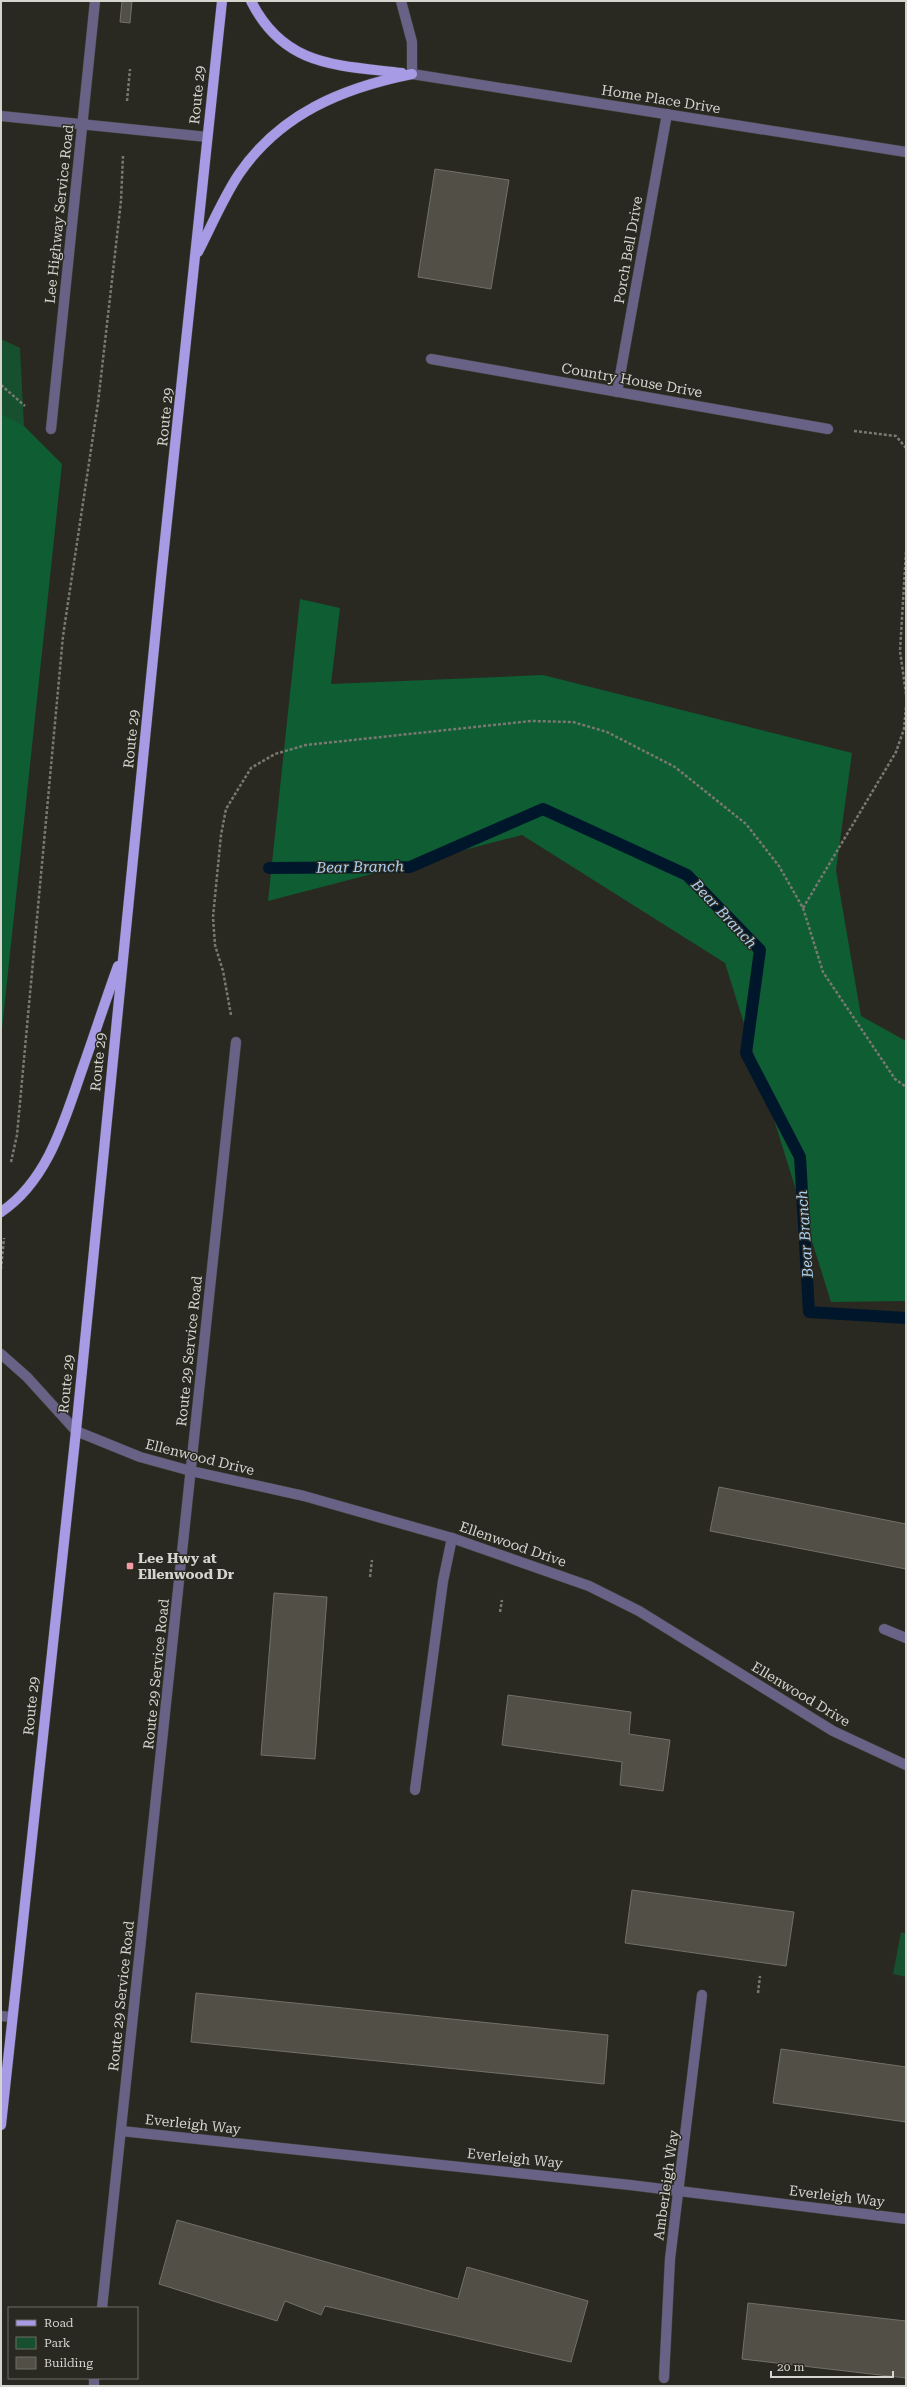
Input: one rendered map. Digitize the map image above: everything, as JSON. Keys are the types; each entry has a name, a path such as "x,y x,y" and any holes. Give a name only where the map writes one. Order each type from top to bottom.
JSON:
{"main road":[{"name":"Route 29","path":"1,2125 76,1431 222,1"},
{"path":"251,1 260,19 278,39 298,52 318,61 338,65 412,74"},
{"path":"195,257 238,176 272,134 312,108 336,96 373,82 412,74"},
{"path":"1,1212 10,1206 29,1187 60,1130 124,951"}],"street":[{"name":"Lee Highway Service Road","path":"51,429 95,1"},
{"path":"401,1 412,42 412,74"},
{"name":"Home Place Drive","path":"412,74 906,152"},
{"name":"Porch Bell Drive","path":"617,392 667,114"},
{"path":"1,116 82,126 207,137"},
{"name":"Country House Drive","path":"432,359 828,429"},
{"name":"Route 29 Service Road","path":"102,2307 236,1042"},
{"path":"1,1354 27,1376 76,1431"},
{"name":"Ellenwood Drive","path":"76,1431 140,1457 191,1471 304,1496 452,1538 589,1586 639,1611 833,1731 906,1765"},
{"path":"415,1790 443,1581 452,1538"},
{"path":"884,1629 906,1638"},
{"name":"Amberleigh Way","path":"664,2378 670,2259 678,2191 688,2129 702,1995"},
{"path":"1,2016 12,2017"},
{"name":"Everleigh Way","path":"121,2131 678,2191 906,2219"}],"path":[{"path":"1,1269 3,1240 14,1185 10,1174 11,1162 17,1135 64,636 98,403 120,201"},
{"path":"828,429 896,436 906,448"},
{"path":"906,552 900,651 906,694"},
{"path":"803,908 896,752 904,729 906,707"},
{"path":"236,1042 223,971 215,945 213,917 221,835 226,809 251,768 274,754 306,745 531,721 573,722 607,732 675,767 746,824 779,866 803,908 823,972 895,1080 906,1087"},
{"path":"370,1577 372,1560"},
{"path":"500,1612 502,1600"},
{"path":"758,1992 760,1976"}],"green space":[{"path":"1,339 20,348 24,426 1,656"},
{"path":"1,414 24,426 62,464 1,1038"},
{"path":"300,599 340,608 331,684 543,675 852,753 836,870 861,1016 906,1041 906,1301 831,1302 725,963 522,835 268,901"},
{"path":"901,1932 906,1934 906,1977 893,1974"}],"building":[{"path":"122,1 132,1 130,23 120,22"},
{"path":"435,169 509,180 491,289 418,277"},
{"path":"719,1487 906,1524 906,1569 710,1531"},
{"path":"274,1593 327,1597 315,1759 261,1755"},
{"path":"508,1695 631,1712 629,1734 670,1740 663,1791 620,1785 622,1762 502,1745"},
{"path":"632,1890 794,1912 786,1966 625,1943"},
{"path":"196,1993 608,2035 604,2084 191,2042"},
{"path":"781,2049 906,2067 906,2122 773,2103"},
{"path":"177,2220 458,2299 467,2267 588,2301 571,2362 325,2306 321,2315 285,2301 277,2321 159,2284"},
{"path":"748,2303 906,2321 906,2378 742,2359"}],"waterway":[{"name":"Bear Branch","path":"269,868 410,867 543,809 687,875 760,950 746,1053 800,1157 809,1312 906,1318"}],"place":[{"name":"Lee Hwy at Ellenwood Dr","path":"130,1566"}]}
